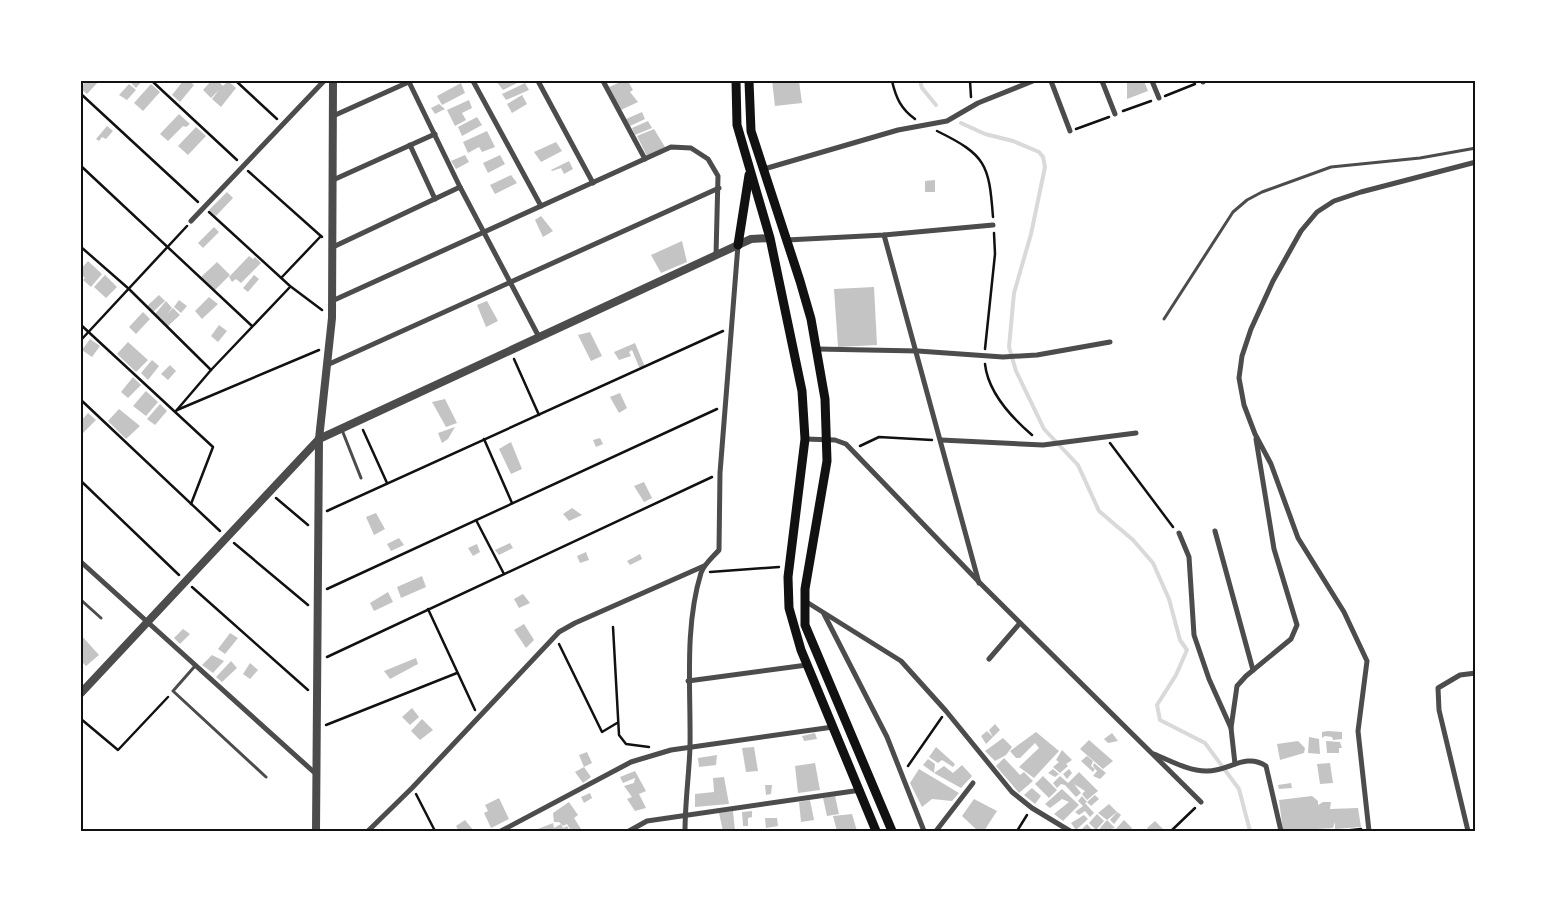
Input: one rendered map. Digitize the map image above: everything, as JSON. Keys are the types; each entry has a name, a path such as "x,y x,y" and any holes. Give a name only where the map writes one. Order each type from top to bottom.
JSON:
{"main road":[{"path":"736,81 737,126 770,238 799,368 805,439 790,567 789,608 807,665 861,790 876,831"},
{"path":"749,81 751,131 803,290 817,348 825,399 827,440 824,479 803,600 805,625 892,831"},
{"path":"738,245 750,172"}],"street":[{"path":"192,221 324,81"},
{"path":"316,831 319,439 330,345 332,302 333,81"},
{"path":"473,81 541,206"},
{"path":"538,81 593,183"},
{"path":"603,81 645,159"},
{"path":"764,169 898,130 947,121 971,107 1033,81"},
{"path":"1051,81 1070,131"},
{"path":"1102,81 1115,114"},
{"path":"1152,81 1158,98"},
{"path":"334,116 410,82 460,187 539,337"},
{"path":"334,180 435,134"},
{"path":"410,145 435,199"},
{"path":"332,302 671,147 691,148 708,159 718,176 716,255"},
{"path":"1369,829 1358,731 1366,662 1344,612 1298,538 1271,464 1255,434 1244,405 1239,378 1242,356 1251,329 1273,281 1300,231 1318,212 1334,201 1476,162"},
{"path":"333,246 460,187"},
{"path":"327,365 719,188"},
{"path":"787,240 884,235 993,225"},
{"path":"884,235 918,351 980,584"},
{"path":"81,693 319,439 738,245 757,237 770,238"},
{"path":"685,831 690,747 688,681 695,604 701,573 704,566 719,550 720,473 738,245"},
{"path":"817,348 918,351 1003,358 1110,342"},
{"path":"941,440 1050,445 1136,433"},
{"path":"1233,765 1231,728 1237,686 1294,634 1297,625 1297,619 1274,549 1255,434"},
{"path":"805,439 840,441 852,450 980,584 1201,802"},
{"path":"1215,531 1253,670"},
{"path":"1179,534 1189,557 1194,636 1209,679 1231,728"},
{"path":"81,562 317,774"},
{"path":"368,831 412,788 555,636 575,623 704,566"},
{"path":"803,600 901,661 946,711 1012,792 1032,808 1070,831"},
{"path":"823,612 887,737 924,831"},
{"path":"989,659 1020,623"},
{"path":"688,681 807,665"},
{"path":"1468,831 1439,710 1438,688 1460,675 1476,673"},
{"path":"501,831 631,762 671,750 834,727"},
{"path":"1152,753 1191,769 1216,771 1250,760 1266,766 1281,831"},
{"path":"936,831 973,783"},
{"path":"629,831 647,822 861,790"}],"lane":[{"path":"1164,318 1233,212 1247,200 1331,168 1420,158 1476,148"},
{"path":"342,428 361,478"},
{"path":"81,600 101,618"},
{"path":"195,666 173,691 266,777"}],"path":[{"path":"236,81 284,125"},
{"path":"892,81 896,96 902,107 927,126 974,152 984,164 989,176 995,254 984,356 986,372 993,389 1012,416 1043,445"},
{"path":"970,81 971,107"},
{"path":"1070,131 1203,81"},
{"path":"81,166 252,326"},
{"path":"81,340 192,221"},
{"path":"282,277 321,236"},
{"path":"81,247 129,289 211,370"},
{"path":"176,410 290,286"},
{"path":"81,324 213,446 191,504"},
{"path":"319,514 731,328"},
{"path":"176,410 330,345"},
{"path":"510,351 539,415"},
{"path":"81,400 227,538 318,613"},
{"path":"318,593 725,405"},
{"path":"358,421 387,483"},
{"path":"852,450 879,437 941,440"},
{"path":"1106,438 1179,534"},
{"path":"484,440 512,503"},
{"path":"317,662 720,473"},
{"path":"81,481 186,581 317,699"},
{"path":"269,492 318,532"},
{"path":"476,520 504,574"},
{"path":"701,573 790,567"},
{"path":"428,610 478,717"},
{"path":"613,627 619,735 626,744 653,748"},
{"path":"555,636 602,732 618,723"},
{"path":"317,729 457,673"},
{"path":"81,719 118,750 173,691"},
{"path":"902,773 946,711"},
{"path":"412,788 435,831"},
{"path":"1171,831 1201,802"},
{"path":"1017,831 1032,808"},
{"path":"1342,831 1369,829"}],"building":[{"path":"85,81 99,81 87,94 81,89"},
{"path":"132,81 142,81 136,88 131,83"},
{"path":"183,81 189,81 194,85 180,102 172,95"},
{"path":"211,81 218,81 223,86 228,81 236,88 221,107 212,99 219,90 211,98 203,90"},
{"path":"496,81 521,81 503,90"},
{"path":"623,81 628,81 633,90 630,92 638,102 621,110 609,87"},
{"path":"772,81 799,81 802,103 775,106"},
{"path":"1127,81 1144,81 1148,91 1127,99"},
{"path":"461,83 465,93 442,105 437,96"},
{"path":"525,83 529,90 506,100 502,94"},
{"path":"129,84 136,90 127,100 119,95"},
{"path":"151,84 160,92 143,111 134,103"},
{"path":"522,95 527,104 512,113 507,104"},
{"path":"469,100 472,108 462,113 466,120 455,126 447,110"},
{"path":"439,104 445,109 435,114 431,108"},
{"path":"642,112 645,119 630,126 626,119"},
{"path":"179,114 190,124 186,127 183,126 168,141 160,134"},
{"path":"477,117 482,125 462,136 458,127"},
{"path":"648,121 652,128 635,135 632,128"},
{"path":"107,126 113,131 106,139 102,137 99,141 96,139"},
{"path":"196,127 206,136 188,155 178,146"},
{"path":"654,129 665,147 647,156 637,136"},
{"path":"487,131 495,147 482,152 479,147 468,153 463,142"},
{"path":"556,142 562,151 541,162 534,152"},
{"path":"465,155 469,162 456,169 451,161"},
{"path":"500,155 505,164 488,173 483,163"},
{"path":"569,161 573,169 564,174 561,168 551,170"},
{"path":"511,175 517,183 495,194 490,185"},
{"path":"935,180 935,192 925,192 925,181"},
{"path":"227,192 233,198 216,216 209,210"},
{"path":"541,216 553,231 543,237 535,220"},
{"path":"214,227 219,232 203,248 198,243"},
{"path":"682,241 687,262 661,273 651,255"},
{"path":"249,256 253,259 255,257 261,263 241,283 236,279 232,282 229,277"},
{"path":"88,261 102,274 91,287 83,280 85,278 81,274 81,269"},
{"path":"217,262 230,275 214,291 200,278"},
{"path":"105,275 117,287 106,298 94,287"},
{"path":"254,275 259,279 248,292 243,288"},
{"path":"874,287 877,345 838,347 834,289"},
{"path":"159,295 165,301 153,312 147,306"},
{"path":"209,297 218,304 202,319 195,311"},
{"path":"179,300 187,306 181,313 174,307"},
{"path":"166,301 172,308 167,314 173,308 180,315 168,326 155,314"},
{"path":"487,301 498,321 486,327 477,305"},
{"path":"143,312 150,319 136,334 129,327"},
{"path":"219,325 227,331 218,342 211,336"},
{"path":"590,332 602,356 591,361 578,335"},
{"path":"90,339 100,346 92,357 82,350"},
{"path":"128,342 148,360 136,372 117,354"},
{"path":"635,343 645,367 639,367 632,350 629,352 631,356 619,360 614,352"},
{"path":"152,360 159,366 148,380 141,373"},
{"path":"170,365 176,371 168,380 161,374"},
{"path":"133,377 141,385 128,398 121,392"},
{"path":"146,391 158,402 146,416 133,406"},
{"path":"620,393 627,408 619,413 610,397"},
{"path":"445,399 457,423 446,427 432,402"},
{"path":"160,404 167,411 155,425 147,419"},
{"path":"119,409 140,426 126,439 108,421"},
{"path":"88,413 96,420 81,435 81,421"},
{"path":"455,427 448,439 442,443 438,433"},
{"path":"600,438 603,444 596,447 593,440"},
{"path":"511,442 522,469 511,474 499,449"},
{"path":"644,482 652,498 644,502 634,486"},
{"path":"572,508 582,515 569,521 563,514"},
{"path":"376,513 385,529 374,535 366,517"},
{"path":"399,538 404,545 391,551 387,544"},
{"path":"510,543 513,548 499,555 495,550"},
{"path":"477,544 480,552 473,556 468,548"},
{"path":"586,552 589,560 580,563 577,556"},
{"path":"640,554 642,559 630,565 627,561"},
{"path":"422,576 426,587 401,598 397,587"},
{"path":"388,592 393,602 374,611 370,603"},
{"path":"523,594 530,603 519,608 514,599"},
{"path":"524,624 534,640 526,648 514,630"},
{"path":"183,629 190,634 180,644 174,638"},
{"path":"230,633 238,638 225,654 218,649"},
{"path":"81,635 99,655 86,666 81,661"},
{"path":"212,655 224,661 213,673 202,665"},
{"path":"416,658 418,664 390,679 384,671"},
{"path":"231,661 237,668 222,682 216,677"},
{"path":"250,663 258,670 250,679 243,674"},
{"path":"412,708 419,717 410,725 402,717"},
{"path":"422,719 433,730 420,740 411,731"},
{"path":"995,724 1000,730 993,737 989,730"},
{"path":"987,731 993,737 986,744 981,736"},
{"path":"1036,732 1059,751 1034,778 1019,767 1039,748 1035,743 1020,758 1016,758 1010,751"},
{"path":"1322,732 1342,732 1342,739 1333,740 1332,737 1325,736 1322,738"},
{"path":"815,733 817,739 804,741 802,736"},
{"path":"1112,733 1118,741 1108,743 1104,739"},
{"path":"1309,737 1319,739 1320,754 1308,753"},
{"path":"1003,738 1012,747 1006,755 995,761 985,751"},
{"path":"1089,740 1113,761 1103,769 1080,749"},
{"path":"1298,741 1305,748 1304,753 1280,760 1277,744"},
{"path":"1326,741 1340,742 1342,748 1339,748 1339,753 1327,753"},
{"path":"754,747 758,771 746,772 742,748"},
{"path":"936,747 955,764 953,767 942,760 938,763 929,757"},
{"path":"1062,750 1072,760 1066,764 1068,766 1060,773 1053,767 1059,762 1056,760"},
{"path":"587,752 592,763 584,767 579,755"},
{"path":"717,755 716,765 699,767 698,758"},
{"path":"1087,756 1093,761 1091,766 1095,769 1093,772 1081,761"},
{"path":"1004,758 1020,775 1024,772 1033,781 1019,793 996,766"},
{"path":"928,759 935,764 934,773 923,765"},
{"path":"815,763 820,790 798,793 795,766"},
{"path":"1094,763 1106,773 1100,779 1093,776 1097,771 1093,766"},
{"path":"1330,763 1333,783 1320,784 1317,764"},
{"path":"962,765 972,776 961,788 934,773 944,766 953,773"},
{"path":"584,767 591,777 583,783 575,772"},
{"path":"919,769 959,793 952,801 932,799 922,807 910,783"},
{"path":"1053,769 1059,774 1055,777 1048,773"},
{"path":"1069,769 1072,773 1067,779 1063,774"},
{"path":"635,771 646,791 639,794 646,808 635,811 627,799 632,797 624,786 634,783 635,778 623,783 620,777"},
{"path":"1079,772 1098,791 1087,800 1082,794 1085,791 1074,784 1081,793 1076,797 1065,785 1061,784 1057,788 1053,783 1060,776 1068,783"},
{"path":"1043,776 1057,790 1049,798 1035,784"},
{"path":"724,777 729,804 695,807 695,794 714,792 713,778"},
{"path":"1291,783 1292,788 1279,789 1278,785"},
{"path":"765,785 772,785 771,794 766,795"},
{"path":"1032,788 1041,796 1035,804 1024,795"},
{"path":"1062,789 1079,805 1063,821 1054,814 1069,802 1062,799 1050,808 1045,804"},
{"path":"590,793 592,798 584,803 581,797"},
{"path":"1095,795 1099,799 1091,806 1087,802"},
{"path":"835,796 839,814 827,816 823,798"},
{"path":"1082,796 1087,802 1085,803 1094,813 1090,817 1085,811 1079,815 1075,812 1083,806 1078,801"},
{"path":"1312,796 1318,801 1318,805 1323,802 1331,802 1330,809 1358,808 1361,827 1335,829 1335,822 1333,828 1283,831 1279,800"},
{"path":"499,798 509,819 491,828 484,813 488,811 485,805"},
{"path":"974,799 997,811 984,831 978,831 962,816"},
{"path":"810,800 814,820 801,822 799,802"},
{"path":"569,802 578,815 574,818 581,829 578,831 571,831 567,824 563,826 559,822 554,822 553,813"},
{"path":"1109,804 1117,812 1107,820 1098,813"},
{"path":"733,811 735,831 723,831 719,813"},
{"path":"752,811 752,817 748,818 748,826 743,826 742,812"},
{"path":"1117,812 1121,815 1114,824 1110,820"},
{"path":"852,814 857,831 837,831 833,816"},
{"path":"1097,814 1104,821 1096,830 1089,823"},
{"path":"1084,815 1088,819 1076,830 1071,823"},
{"path":"765,818 777,818 778,826 766,828"},
{"path":"465,820 474,831 459,831 456,826"},
{"path":"1107,820 1115,828 1102,831 1100,828"},
{"path":"1124,820 1132,828 1130,831 1114,831"},
{"path":"1155,821 1165,831 1150,831 1147,828"},
{"path":"553,823 554,828 561,824 563,828 567,826 570,831 533,831"},
{"path":"1087,824 1093,831 1080,831"}],"waterway":[{"path":"920,81 922,88 936,105"},
{"path":"961,123 985,134 1013,141 1039,152 1043,157 1045,167 1031,234 1014,293 1009,347 1016,371 1044,429 1078,465 1099,511 1133,540 1153,563 1169,599 1180,640 1187,650 1176,675 1157,705 1160,720 1205,743 1239,789 1250,831"}]}
